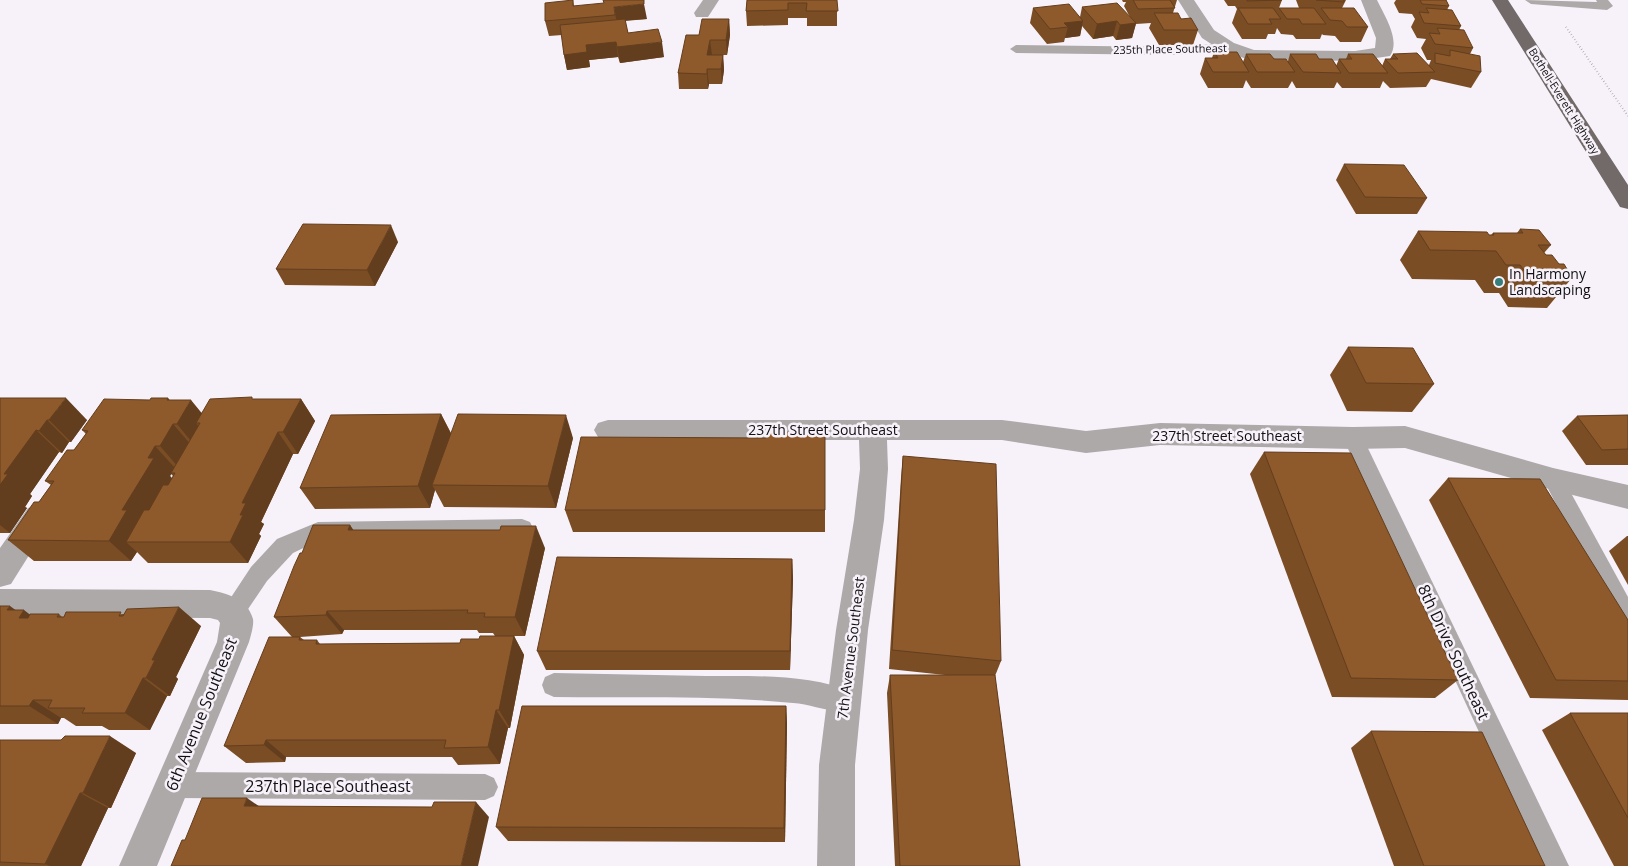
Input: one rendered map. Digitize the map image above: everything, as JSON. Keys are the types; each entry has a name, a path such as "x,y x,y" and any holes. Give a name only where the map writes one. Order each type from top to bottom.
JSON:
{"main road":[{"name":"Bothell-Everett Highway","path":"1500,0 1628,202"}],"street":[{"path":"1186,0 1208,34 1228,47"},
{"name":"235th Place Southeast","path":"1228,47 1253,55 1356,56 1384,52 1385,38 1369,0"},
{"name":"237th Street Southeast","path":"608,430 1002,430 1086,442 1160,434 1353,438 1406,437 1553,479 1628,496"},
{"name":"7th Avenue Southeast","path":"836,866 837,765 852,630 870,520 874,469 873,430"},
{"path":"0,574 54,493"},
{"path":"0,604 210,604 228,608 232,614"},
{"name":"6th Avenue Southeast","path":"138,866 233,642 237,620 232,614"}],"lane":[{"path":"1532,0 1564,1 1607,6 1602,0"},
{"name":"235th Place Southeast","path":"1016,49 1173,51 1228,47"},
{"name":"8th Drive Southeast","path":"1353,438 1555,866"},
{"path":"1553,479 1628,620"},
{"path":"232,614 259,574 285,546 318,531 522,528"},
{"path":"554,685 753,688 796,691 844,700"},
{"name":"237th Place Southeast","path":"172,785 485,787"}],"path":[{"path":"1548,1 1628,116"}],"building":[{"path":"573,0 573,6 604,3 603,0 644,0 644,4 614,7 615,15 545,21 545,3"},
{"path":"747,0 837,0 838,11 806,11 807,3 788,3 788,10 746,11"},
{"path":"1133,0 1170,0 1175,8 1138,9"},
{"path":"1247,0 1282,0 1247,1"},
{"path":"1316,0 1344,0 1344,2"},
{"path":"1420,0 1446,0 1449,6 1422,4"},
{"path":"1117,3 1136,23 1120,25 1117,21 1097,24 1082,7"},
{"path":"1069,4 1083,21 1064,23 1068,27 1050,29 1033,8"},
{"path":"1238,8 1273,8 1281,19 1269,19 1272,24 1248,24"},
{"path":"1279,8 1314,8 1326,24 1302,24 1299,19 1287,19"},
{"path":"1321,8 1354,8 1368,27 1347,27 1342,21 1330,20"},
{"path":"1426,8 1452,10 1461,26 1424,23 1419,12 1429,13"},
{"path":"1154,13 1178,13 1181,19 1191,18 1198,30 1164,30"},
{"path":"625,19 628,33 658,29 662,42 617,47 616,42 586,45 587,52 564,55 560,25"},
{"path":"702,19 729,19 726,40 710,40 707,55 723,55 721,69 707,69 707,74 678,73 686,35 699,35"},
{"path":"1437,28 1464,30 1473,48 1435,44 1429,33 1440,34"},
{"path":"1450,50 1480,56 1481,72 1435,63 1435,53 1450,56"},
{"path":"1214,52 1237,52 1249,72 1213,72 1205,58 1218,58"},
{"path":"1417,53 1435,72 1398,73 1385,59 1398,59 1393,54"},
{"path":"1246,54 1270,54 1274,59 1286,59 1295,72 1257,72"},
{"path":"1290,54 1316,54 1319,59 1332,59 1341,73 1303,72"},
{"path":"1348,54 1373,54 1388,73 1349,73 1339,59 1352,59"},
{"path":"1344,164 1404,165 1427,198 1365,197"},
{"path":"303,224 391,225 367,270 276,269"},
{"path":"1520,229 1539,230 1551,245 1538,245 1546,255 1552,255 1559,264 1564,264 1567,269 1563,269 1571,279 1531,279 1520,265 1506,265 1496,251 1430,250 1418,231 1487,232 1489,235 1494,235 1493,233 1523,233"},
{"path":"1348,347 1413,348 1434,384 1366,383"},
{"path":"252,397 252,399 301,399 283,432 278,432 242,503 246,503 240,515 243,515 230,542 126,542 144,510 149,510 163,485 168,485 175,473 171,473 200,423 196,423 210,399"},
{"path":"0,398 66,398 39,431 36,430 4,474 8,474 0,485"},
{"path":"151,398 191,400 177,424 173,424 160,446 155,446 148,458 154,458 122,510 127,510 109,541 8,540 34,502 39,502 54,481 45,481 67,450 74,450 88,431 82,430 104,399 150,400"},
{"path":"441,414 418,486 300,488 331,415"},
{"path":"458,414 566,415 548,486 432,485"},
{"path":"1628,415 1628,449 1602,450 1577,416"},
{"path":"766,432 825,432 825,510 565,510 581,437 766,438"},
{"path":"1264,452 1351,453 1458,680 1351,678"},
{"path":"903,456 996,464 1001,661 892,650"},
{"path":"1448,478 1540,479 1628,620 1628,681 1556,680"},
{"path":"313,525 350,525 348,530 500,530 501,526 536,526 515,617 484,617 485,613 467,613 468,610 327,611 326,615 274,617"},
{"path":"557,557 792,559 790,651 537,651"},
{"path":"0,606 10,606 7,610 24,610 19,618 28,618 30,614 59,614 57,617 64,617 66,612 121,612 119,616 123,616 127,609 179,607 152,660 155,660 146,678 143,678 125,713 82,713 85,708 48,708 52,700 33,700 29,706 0,706"},
{"path":"480,636 514,636 499,710 496,710 488,747 444,748 446,740 266,740 264,745 224,746 269,637 300,637 299,640 317,640 316,644 460,643 461,639 479,639"},
{"path":"890,675 995,675 1020,866 900,866"},
{"path":"522,706 786,706 784,828 496,827"},
{"path":"1570,713 1628,713 1628,818"},
{"path":"1371,731 1482,732 1545,866 1424,866"},
{"path":"65,736 110,736 83,793 80,793 45,864 0,862 0,740 61,740"},
{"path":"202,798 247,798 244,806 432,807 434,802 476,802 461,866 171,866 182,840 185,840"}],"place":[{"name":"In Harmony Landscaping","path":"1499,282"}]}
